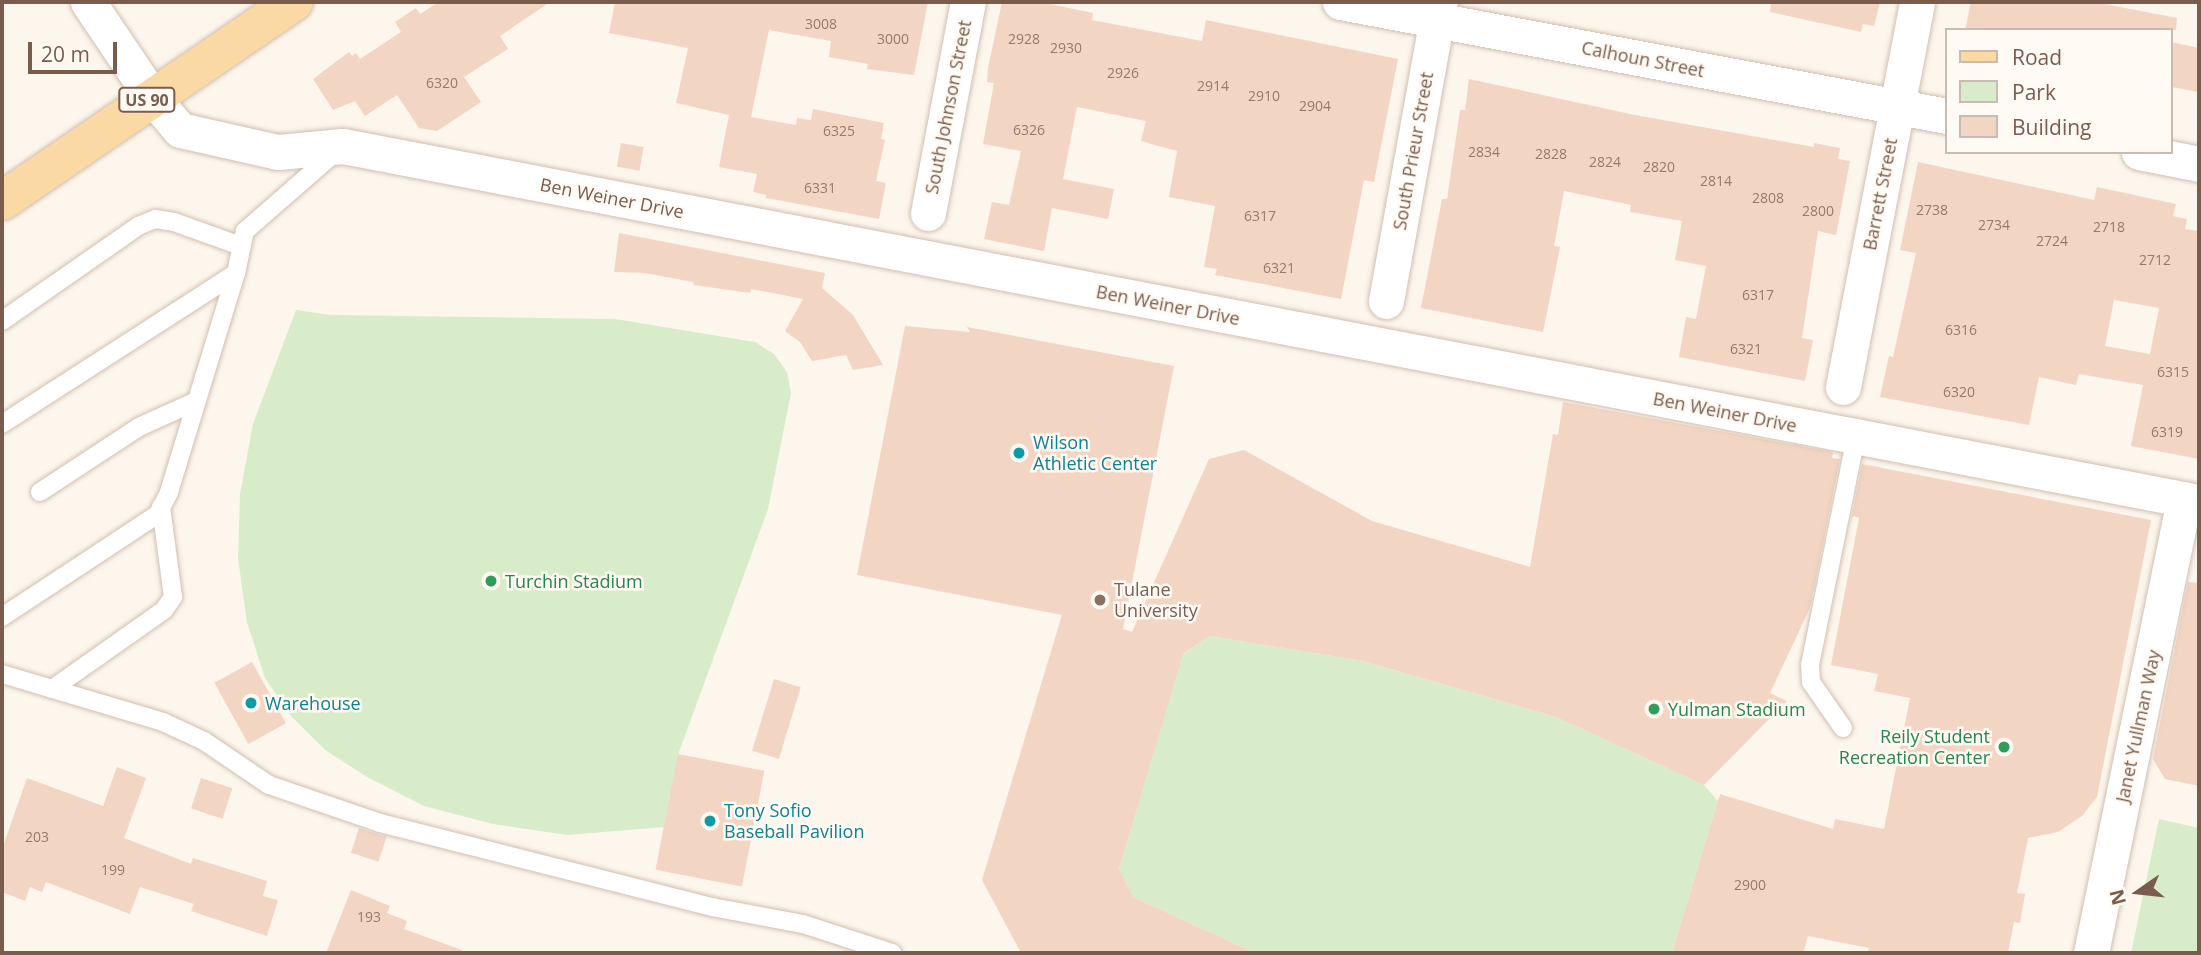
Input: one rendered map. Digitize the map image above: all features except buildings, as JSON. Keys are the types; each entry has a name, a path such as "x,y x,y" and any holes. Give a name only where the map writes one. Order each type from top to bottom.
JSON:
{"main road":[{"name":"US 90","path":"2,201 294,2"}],"street":[{"name":"Ben Weiner Drive","path":"88,2 152,97 180,130 278,152 343,146 2192,500"},
{"name":"South Johnson Street","path":"928,213 968,2"},
{"name":"Calhoun Street","path":"1340,2 1439,11 1946,116"},
{"name":"Barrett Street","path":"1843,387 1917,2"},
{"name":"South Prieur Street","path":"1386,301 1439,11"},
{"path":"2149,154 2199,164"},
{"name":"Janet Yullman Way","path":"2091,953 2192,500"}],"lane":[{"path":"2,617 158,514 169,492 194,402 236,273 244,231 343,146"},
{"path":"2,321 138,226 155,219 174,222 241,246"},
{"path":"2,424 236,273"},
{"path":"40,492 139,427 194,402"},
{"path":"1843,728 1811,682 1810,665 1856,437"},
{"path":"52,689 164,610 173,597 161,507"},
{"path":"2,674 163,722 204,741 269,785 380,823 712,907 803,924 892,953"}],"green space":[{"name":"Turchin Stadium","path":"296,310 331,315 615,319 755,342 774,354 787,372 791,393 768,509 679,752 664,827 567,835 493,824 424,806 367,777 325,750 292,717 265,678 247,622 238,558 240,494 253,424"},
{"path":"1210,636 1363,661 1556,717 1704,785 1718,801 1672,953 1255,953 1133,897 1119,869 1182,655"},
{"path":"2159,819 2199,828 2199,953 2131,953"}],"place":[{"name":"Wilson Athletic Center","path":"1019,453"},
{"name":"Turchin Stadium","path":"491,581"},
{"name":"Tulane University","path":"1100,600"},
{"name":"Warehouse","path":"251,703"},
{"name":"Yulman Stadium","path":"1654,709"},
{"name":"Reily Student Recreation Center","path":"2004,747"},
{"name":"Tony Sofio Baseball Pavilion","path":"710,821"}]}
